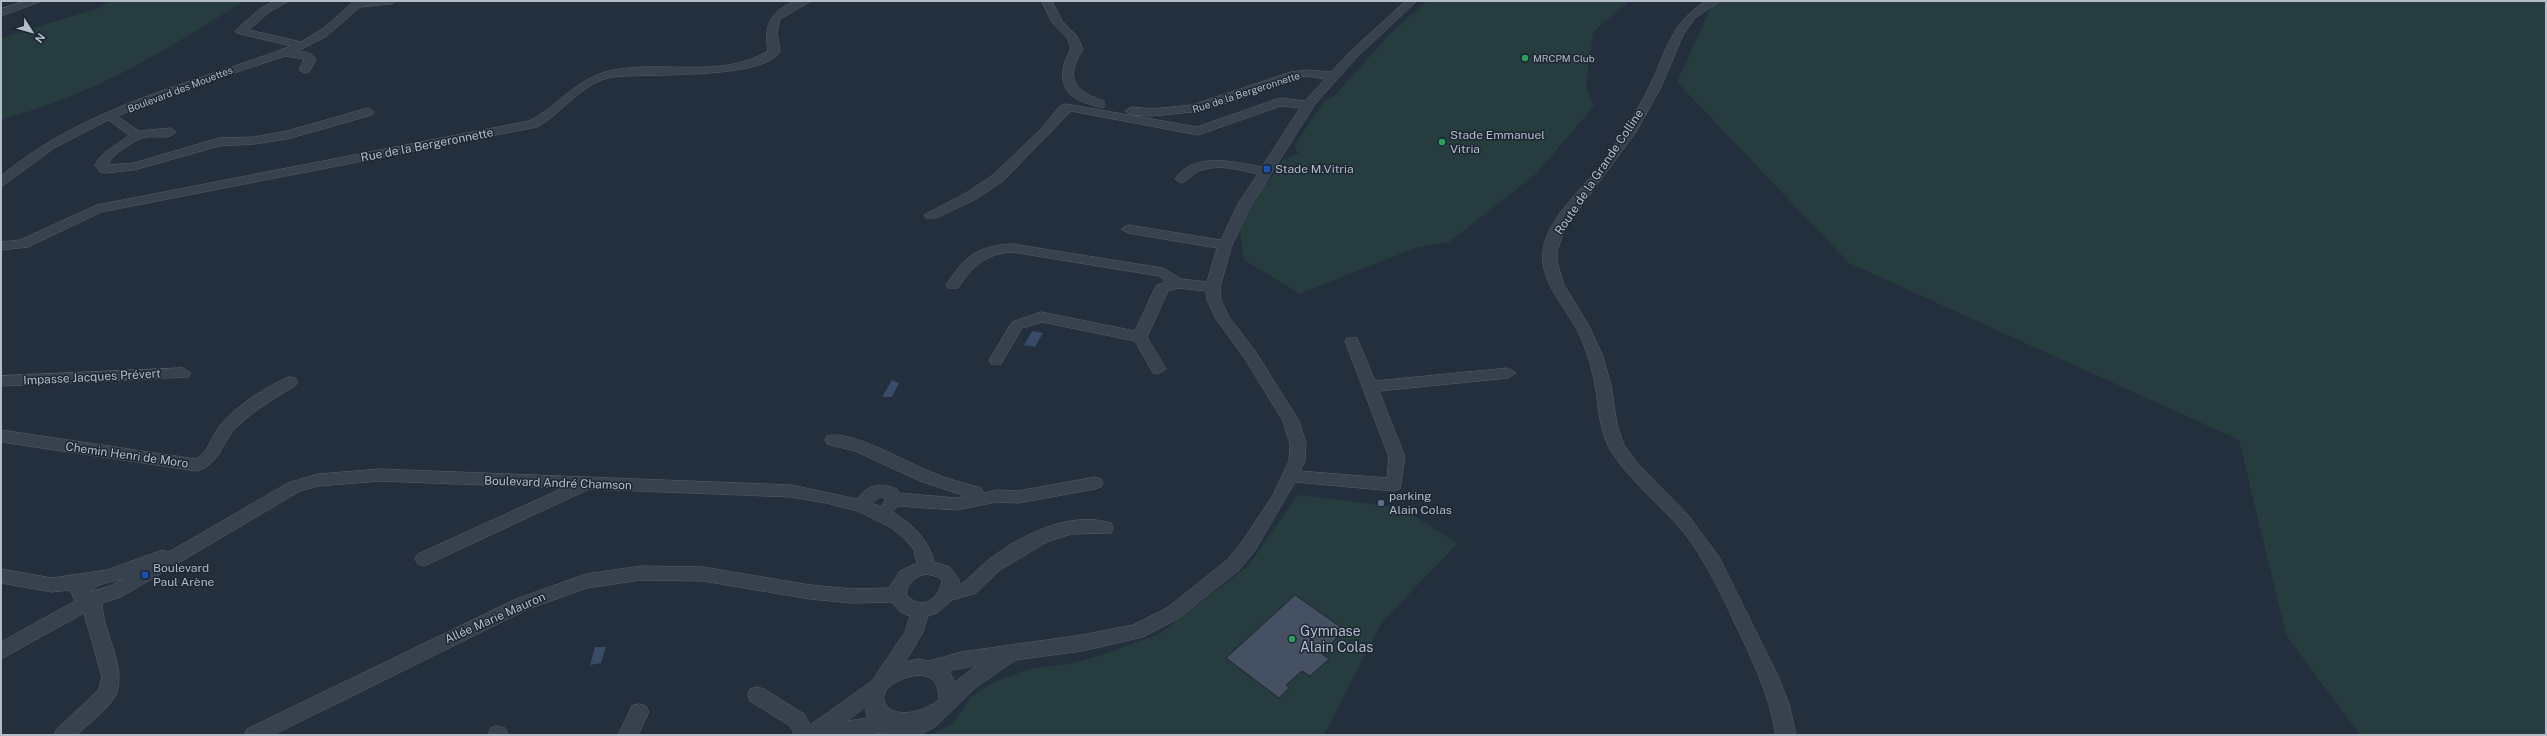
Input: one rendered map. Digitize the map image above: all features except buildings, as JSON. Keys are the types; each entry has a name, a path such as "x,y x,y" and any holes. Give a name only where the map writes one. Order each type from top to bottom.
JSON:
{"street":[{"path":"284,1 265,10 241,31 301,45"},
{"path":"359,3 391,1"},
{"name":"Rue de la Bergeronnette","path":"1,246 23,244 97,210 533,124 550,115 582,85 602,76 626,72 738,66 758,63 768,58 774,52 772,25 778,13 806,1"},
{"name":"Rue de la Bergeronnette","path":"1047,1 1058,22 1073,38 1077,49 1068,64 1069,84 1082,98 1110,108 1139,112 1192,109 1291,75 1306,73 1334,76"},
{"path":"808,734 882,684 894,673 961,660 1013,653 1137,632 1173,613 1233,565 1248,547 1280,498 1291,476 1297,461 1298,444 1291,421 1250,355 1223,320 1214,300 1212,287 1225,245 1245,204 1308,104 1334,76 1412,1"},
{"name":"Route de la Grande Colline","path":"1715,1 1691,16 1678,31 1658,82 1633,126 1605,167 1563,221 1550,252 1551,265 1557,283 1586,334 1592,349 1603,384 1610,431 1616,446 1627,463 1692,530 1722,579 1773,682 1783,716 1786,735"},
{"path":"1,13 29,2"},
{"name":"Boulevard des Mouettes","path":"1,183 39,153 110,116 191,82 286,51 326,33 359,3"},
{"path":"286,51 291,55 308,56 310,60 305,70"},
{"path":"931,215 972,196 998,178 1045,132 1064,110 1070,107 1198,131 1280,102 1308,104"},
{"path":"170,132 136,135 130,141 103,159 101,165 104,169 150,164 220,141 258,140 305,132 368,112"},
{"path":"110,116 121,125 134,131 136,135"},
{"path":"1181,178 1186,170 1204,165 1265,171"},
{"path":"1128,230 1225,245"},
{"path":"953,285 964,266 975,256 997,249 1012,248 1163,272 1177,283"},
{"path":"1140,337 1162,288 1177,283 1212,287"},
{"path":"996,360 1017,325 1041,317 1140,337 1158,369"},
{"path":"1291,476 1394,485 1397,457 1352,341"},
{"name":"Impasse Jacques Prévert","path":"1,381 183,373"},
{"path":"1370,387 1508,374"},
{"name":"Chemin Henri de Moro","path":"1,436 197,465 207,462 212,457 225,430 233,421 290,382"},
{"path":"833,440 859,446 926,477 975,492 971,501"},
{"name":"Boulevard André Chamson","path":"88,592 115,592 294,487 318,480 380,475 791,492 826,496 861,506 881,514 912,535 921,548 927,568"},
{"path":"894,498 956,504 997,496 1018,496 1095,483"},
{"path":"424,559 587,484"},
{"path":"861,506 867,498 878,490 891,493 894,498"},
{"path":"881,514 894,498"},
{"path":"949,593 962,593 977,583 993,566 1034,540 1071,528 1105,528"},
{"name":"Boulevard André Chamson","path":"88,592 104,592 111,585 112,581 108,576 178,554"},
{"path":"927,568 942,570 947,575 950,580 949,593 938,605 921,610 905,606 897,595 897,589 905,577 919,569 927,568"},
{"name":"Allée Marie Mauron","path":"254,735 522,604 586,581 641,572 703,574 810,592 852,596 897,595"},
{"path":"1,576 52,585 70,595 88,592"},
{"path":"1,651 67,615 88,592"},
{"path":"64,735 98,704 107,692 111,677 88,592"},
{"path":"921,610 913,634 875,697 874,707 877,717 884,724 898,729 915,729 936,718 948,701 970,681 1013,653"},
{"path":"913,634 924,667"},
{"path":"924,667 940,673 947,681 949,690 948,701"},
{"path":"757,695 797,720 808,734"},
{"path":"628,735 639,712"},
{"path":"808,734 884,724"}],"green space":[{"path":"110,1 244,1 154,56 107,80 59,101 1,120 1,38 96,9"},
{"path":"1427,1 1629,1 1593,32 1586,86 1594,106 1537,173 1449,242 1418,247 1300,294 1244,260 1240,231 1263,184 1270,180 1283,160 1300,153 1296,151 1295,144 1323,103 1334,96 1391,33"},
{"path":"1707,1 2546,1 2546,735 2360,735 2286,635 2239,440 1849,263 1677,82 1710,9"},
{"path":"1298,495 1399,507 1458,543 1382,622 1324,735 932,735 953,723 971,697 992,683 1031,668 1068,664 1102,655 1159,634 1248,566"}],"water":[{"path":"1032,331 1043,333 1035,347 1024,345"},
{"path":"892,380 899,383 892,397 882,397"},
{"path":"595,647 606,647 601,663 590,665"}],"place":[{"name":"MRCPM Club","path":"1525,58"},
{"name":"Stade Emmanuel Vitria","path":"1442,142"},
{"name":"Stade M.Vitria","path":"1267,169"},
{"name":"parking Alain Colas","path":"1381,503"},
{"name":"Boulevard Paul Arène","path":"145,575"},
{"name":"Gymnase Alain Colas","path":"1292,639"}]}
